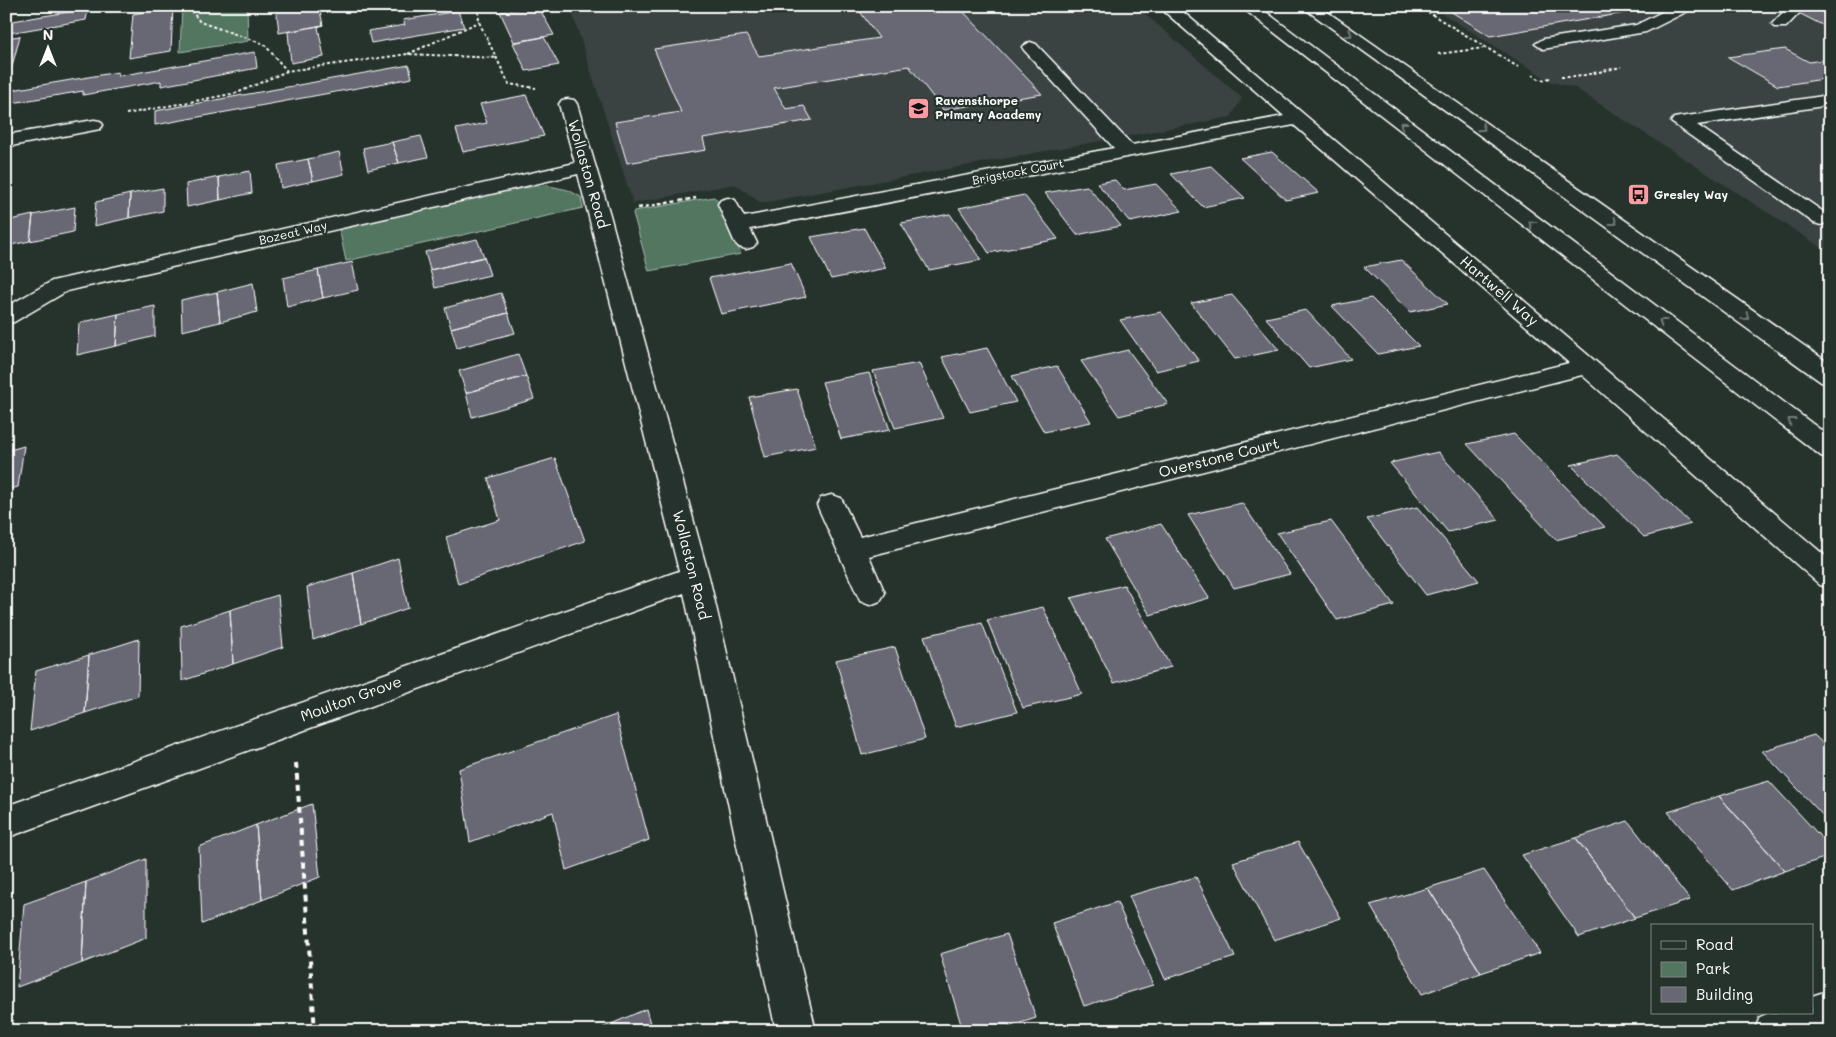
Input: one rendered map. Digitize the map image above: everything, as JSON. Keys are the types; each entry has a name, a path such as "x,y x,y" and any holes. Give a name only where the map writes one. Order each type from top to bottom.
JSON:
{"street":[{"name":"Hartwell Way","path":"1166,6 1587,366 1830,577"},
{"path":"1248,6 1830,450"},
{"path":"1309,6 1830,376"},
{"path":"1542,44 1640,29 1687,6"},
{"path":"1780,24 1798,6"},
{"path":"1030,47 1127,151"},
{"path":"1821,219 1680,122 1828,101"},
{"name":"Wollaston Road","path":"568,104 600,215 696,577 796,1031"},
{"name":"Brigstock Court","path":"728,204 742,234 1127,151 1298,119"},
{"path":"6,141 94,125"},
{"name":"Bozeat Way","path":"6,317 60,286 586,166"},
{"name":"Overstone Court","path":"852,550 1587,366"},
{"path":"831,506 870,593"},
{"name":"Moulton Grove","path":"6,822 696,577"},
{"path":"1774,1031 1830,1009"}],"path":[{"path":"188,6 200,22 264,44 287,71"},
{"path":"478,6 479,22 509,84 544,90 568,104"},
{"path":"1418,6 1484,48 1435,54"},
{"path":"408,54 479,22"},
{"path":"94,125 132,112 237,93 287,71 408,54 498,58"},
{"path":"600,215 716,194 728,204"},
{"path":"293,720 315,1031"}],"shaded area":[{"name":"Ravensthorpe Primary Academy","path":"570,6 1136,6 1242,98 1231,117 761,203 735,184 633,203"},
{"path":"1430,6 1830,6 1830,253 1575,88 1552,82"}],"green space":[{"path":"182,6 247,6 248,41 180,52"},
{"path":"545,185 568,190 581,197 583,208 346,261 339,228 515,189"},
{"path":"714,197 722,204 741,254 649,271 634,211"}],"building":[{"path":"145,6 173,6 171,51 129,58 133,14 144,12"},
{"path":"276,6 319,6 323,25 279,33"},
{"path":"538,6 554,35 514,42 500,12"},
{"path":"856,6 958,6 1042,94 943,110 909,66 774,88 786,109 804,106 812,120 703,138 706,150 627,163 615,122 681,112 654,49 746,35 759,56 879,38"},
{"path":"1442,6 1666,6 1490,36"},
{"path":"1830,6 1830,29 1791,9"},
{"path":"88,9 86,20 9,33 12,21"},
{"path":"458,11 464,27 371,43 368,31 405,25 403,20"},
{"path":"323,25 318,27 324,57 291,63 288,32"},
{"path":"20,36 10,74 6,75 6,38"},
{"path":"544,37 559,65 526,71 513,43"},
{"path":"1785,49 1809,62 1830,59 1830,78 1778,86 1728,57"},
{"path":"255,52 257,68 161,86 161,81 83,95 83,91 6,104 6,91 118,72 118,76"},
{"path":"409,65 412,78 155,125 155,111"},
{"path":"526,95 544,136 463,152 456,129 487,123 480,104"},
{"path":"421,136 428,157 399,163 392,142"},
{"path":"392,142 399,163 368,170 363,148"},
{"path":"339,152 344,174 313,181 308,159"},
{"path":"1272,152 1319,193 1286,200 1240,158"},
{"path":"308,159 313,181 281,188 278,165"},
{"path":"1211,166 1245,198 1203,207 1171,174"},
{"path":"250,171 252,193 220,200 219,177"},
{"path":"219,177 220,200 187,207 186,184"},
{"path":"1115,180 1124,190 1156,184 1182,211 1130,222 1097,183"},
{"path":"1087,186 1121,226 1077,235 1045,193"},
{"path":"163,188 163,211 129,218 130,194"},
{"path":"130,194 129,218 94,226 96,202"},
{"path":"1024,195 1058,239 989,253 959,208"},
{"path":"75,207 73,232 30,241 33,215"},
{"path":"950,214 981,260 929,270 901,223"},
{"path":"33,215 30,241 6,246 6,221"},
{"path":"864,228 886,268 831,279 811,237"},
{"path":"477,239 484,257 430,270 425,252"},
{"path":"484,257 490,275 435,288 430,270"},
{"path":"1401,260 1448,304 1410,312 1364,267"},
{"path":"352,262 358,290 323,298 318,270"},
{"path":"791,263 806,297 721,314 709,278"},
{"path":"318,270 323,298 287,307 283,278"},
{"path":"253,283 257,312 220,322 217,292"},
{"path":"217,292 220,322 182,331 181,300"},
{"path":"501,293 508,313 451,328 445,308"},
{"path":"1232,295 1279,350 1235,359 1191,303"},
{"path":"1371,298 1419,346 1378,354 1332,306"},
{"path":"155,306 155,336 116,346 118,314"},
{"path":"1306,310 1351,359 1309,368 1266,318"},
{"path":"1161,312 1199,361 1156,371 1120,320"},
{"path":"508,313 515,333 457,348 451,328"},
{"path":"118,314 116,346 77,355 79,323"},
{"path":"987,348 1016,402 970,412 942,357"},
{"path":"1128,350 1168,404 1119,416 1081,361"},
{"path":"518,354 526,376 466,393 459,371"},
{"path":"919,363 943,418 895,428 873,371"},
{"path":"1057,366 1091,422 1044,432 1012,376"},
{"path":"869,373 890,430 841,439 822,382"},
{"path":"526,376 534,399 472,417 466,393"},
{"path":"797,389 816,447 765,457 749,397"},
{"path":"1514,434 1605,527 1556,540 1467,444"},
{"path":"24,446 18,487 6,490 6,451"},
{"path":"1438,452 1499,520 1448,532 1390,463"},
{"path":"1617,454 1691,524 1644,537 1571,465"},
{"path":"555,458 585,541 458,584 446,537 500,520 488,478"},
{"path":"1242,503 1290,574 1234,588 1188,515"},
{"path":"1417,507 1479,581 1426,595 1367,519"},
{"path":"1331,521 1394,605 1337,620 1277,533"},
{"path":"1161,524 1209,598 1150,615 1105,539"},
{"path":"398,558 408,608 361,624 353,573"},
{"path":"353,573 361,624 313,640 307,587"},
{"path":"1124,585 1171,667 1114,683 1071,598"},
{"path":"278,595 283,647 233,664 230,610"},
{"path":"1043,607 1082,694 1023,708 987,620"},
{"path":"230,610 233,664 182,681 181,626"},
{"path":"982,623 1017,712 956,727 924,636"},
{"path":"139,639 138,696 85,713 89,655"},
{"path":"895,647 925,739 862,755 836,660"},
{"path":"89,655 85,713 30,731 36,671"},
{"path":"616,715 649,840 566,870 553,812 470,842 459,769"},
{"path":"1814,735 1830,750 1830,823 1762,751"},
{"path":"1769,781 1830,847 1830,856 1785,871 1719,796"},
{"path":"1719,796 1785,871 1733,890 1668,812"},
{"path":"312,804 320,877 262,900 256,825"},
{"path":"1628,821 1690,900 1635,918 1576,838"},
{"path":"256,825 262,900 202,924 199,847"},
{"path":"1576,838 1635,918 1579,937 1522,855"},
{"path":"1298,842 1341,918 1274,940 1233,862"},
{"path":"146,859 146,938 82,963 86,882"},
{"path":"1484,870 1540,953 1481,973 1428,888"},
{"path":"1196,877 1235,957 1165,979 1129,896"},
{"path":"86,882 82,963 17,987 24,904"},
{"path":"1428,888 1481,973 1422,994 1370,905"},
{"path":"1117,902 1153,985 1084,1006 1052,923"},
{"path":"1007,934 1036,1018 996,1031 963,1031 940,954"},
{"path":"646,1009 652,1031 595,1031"}],"place":[{"name":"Ravensthorpe Primary Academy","path":"919,108"},
{"name":"Gresley Way","path":"1638,195"}]}
